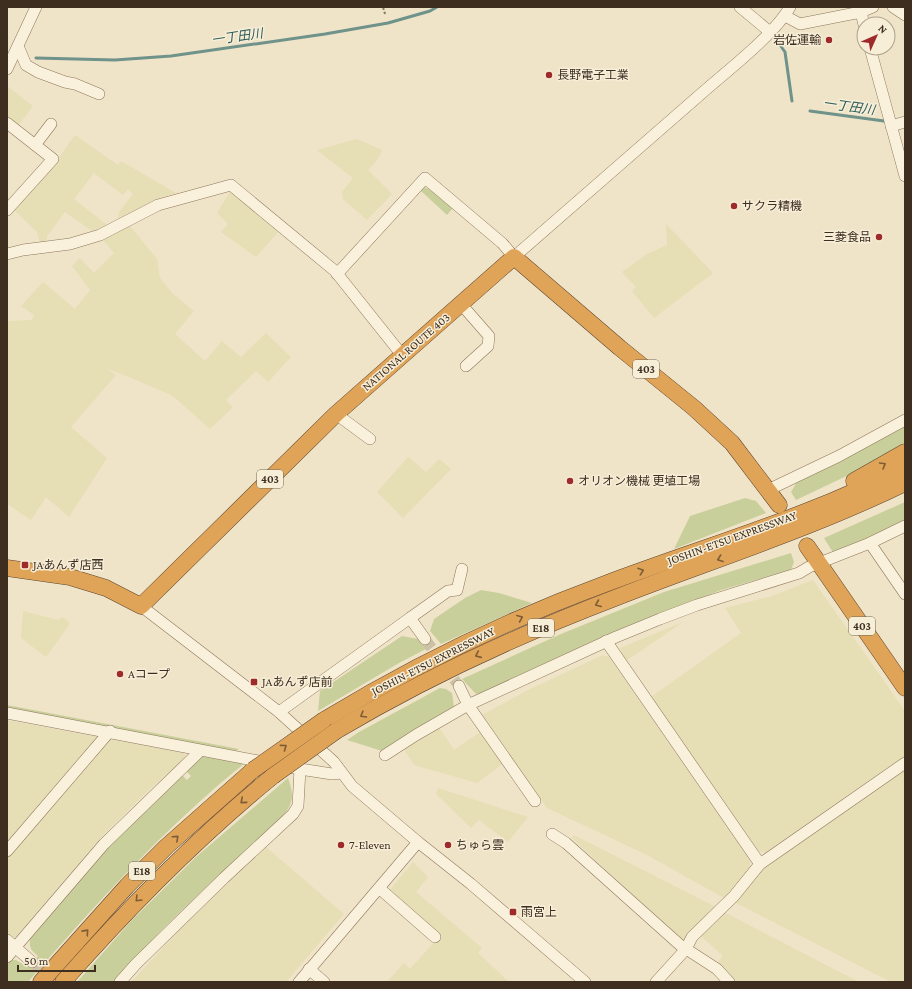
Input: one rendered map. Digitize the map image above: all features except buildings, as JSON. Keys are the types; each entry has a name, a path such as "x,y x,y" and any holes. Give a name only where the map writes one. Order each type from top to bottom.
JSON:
{"highway":[{"name":"NATIONAL ROUTE 403","path":"141,606 336,414 514,257"},
{"name":"403","path":"514,257 589,322 694,408 732,443 779,505"},
{"path":"722,542 825,496 905,452"},
{"name":"JOSHIN-ETSU EXPRESSWAY","path":"42,982 132,881 167,846 253,770 324,720 419,665 510,622 604,584 722,542 860,489 905,467"},
{"name":"JOSHIN-ETSU EXPRESSWAY","path":"63,982 118,921 216,824 336,731 423,682 515,639 615,598 756,546 834,515 905,483"},
{"path":"756,546 815,528 905,490"},
{"name":"403","path":"807,546 905,688"},
{"path":"7,568 70,576 106,588 141,606"}],"street":[{"path":"7,69 36,7"},
{"path":"740,7 770,32"},
{"path":"337,274 425,178 502,243 514,257 770,32 788,12 800,24 873,7"},
{"path":"893,7 905,15"},
{"path":"18,46 26,65 38,72 65,82 76,84 99,94"},
{"path":"872,56 905,176"},
{"path":"891,126 905,122"},
{"path":"7,123 53,159 7,210"},
{"path":"35,145 51,124"},
{"path":"9,250 70,244 100,235 158,205 231,185 337,274 402,355"},
{"path":"461,304 489,336 488,346 466,366"},
{"path":"336,414 370,439"},
{"path":"768,490 839,456 905,420"},
{"path":"385,755 468,705 606,641 697,604 780,581 799,574 818,563 870,544 905,526"},
{"path":"870,544 905,594"},
{"path":"279,712 448,591 457,590 462,569"},
{"path":"141,606 279,712 334,762 352,786 418,842 471,884 585,982"},
{"path":"410,618 425,639"},
{"path":"606,641 760,864"},
{"path":"459,686 468,705 536,801"},
{"path":"7,713 110,731 286,770 332,774 341,773"},
{"path":"7,851 110,731"},
{"path":"7,957 11,943 104,844 200,751"},
{"path":"656,982 686,949 692,937 734,896 760,864 905,763"},
{"path":"120,982 136,964 213,889 293,814 298,806 286,770"},
{"path":"552,834 566,843 686,949 716,969 729,982"},
{"path":"299,982 418,842"},
{"path":"379,888 435,937"},
{"path":"11,943 32,962"},
{"path":"309,969 324,982"}],"path":[{"path":"383,7 385,14"}],"shaded area":[{"path":"7,86 33,106 17,127 7,119"},
{"path":"75,135 118,165 121,161 176,193 159,198 118,219 119,212 133,194 128,189 123,195 94,173 74,199 107,225 92,231 65,212 47,236 47,242 40,243 37,232 12,208 58,159"},
{"path":"357,139 382,150 378,159 368,170 392,194 367,220 343,199 342,192 353,178 317,150"},
{"path":"230,192 233,192 279,231 256,257 221,232 228,224 217,213"},
{"path":"666,224 713,273 654,318 632,291 636,287 622,272 647,254 667,245"},
{"path":"130,226 157,259 160,278 172,293 194,311 175,334 205,361 222,341 241,357 266,333 291,357 268,382 256,371 226,400 233,407 210,429 173,396 105,368 116,375 71,427 107,458 69,517 46,497 31,520 7,504 7,321 32,320 34,315 21,306 43,282 75,309 90,290 72,266 80,258 94,273 114,253 102,239"},
{"path":"408,457 426,472 439,459 451,469 403,518 377,492"},
{"path":"813,580 905,711 905,756 766,853 758,851 651,697 741,633 725,608 772,596"},
{"path":"23,611 58,620 62,617 69,622 69,625 46,657 21,638"},
{"path":"683,622 626,661 620,648"},
{"path":"603,655 609,657 750,860 750,867 724,898 647,855 547,808 482,715 528,690"},
{"path":"7,720 99,737 7,843"},
{"path":"438,726 454,750 482,731 504,763 477,783 414,765 404,749"},
{"path":"110,739 184,752 186,758 151,788 105,833 15,938 7,932 7,857 103,745"},
{"path":"905,768 905,982 891,982 734,902 762,868"},
{"path":"438,788 528,817 508,842 479,820 471,828 436,794"},
{"path":"574,835 716,907 682,942 572,838"},
{"path":"266,847 344,914 286,982 131,982 186,923"},
{"path":"413,862 428,877 416,892 482,948 478,953 509,982 387,982 404,963 410,969 439,937 388,892"},
{"path":"724,912 859,982 737,982 717,963 723,956 701,936"}],"green space":[{"path":"424,187 436,193 453,208 447,215 421,191"},
{"path":"905,423 905,442 855,472 796,500 791,492 798,480"},
{"path":"745,498 756,501 766,513 674,549 690,516"},
{"path":"905,502 905,522 834,554 824,538"},
{"path":"791,553 794,562 791,570 721,590 673,609 484,693 476,694 462,679 561,634 664,592"},
{"path":"481,590 499,593 532,603 441,644 430,631 434,619 465,598"},
{"path":"402,636 418,639 426,649 399,663 318,711 320,691"},
{"path":"440,688 446,689 452,693 454,707 382,751 347,740 359,732"},
{"path":"7,705 239,749 236,751 7,710"},
{"path":"204,755 245,763 215,788 159,840 79,924 28,982 7,982 7,965 11,960 16,960 27,967 38,956 31,948 30,938 102,853 182,775 187,780 191,776 186,771"},
{"path":"288,778 292,798 289,807 282,817 175,917 114,982 77,982 131,921 197,856"}],"waterway":[{"name":"一丁田川","path":"36,58 115,60 171,56 325,34 388,23 430,11 437,7"},
{"name":"一丁田川","path":"780,45 785,52 792,101"},
{"name":"一丁田川","path":"810,111 884,121"}],"tunnel":[{"path":"425,639 459,686"},
{"path":"32,962 55,982"}],"place":[{"name":"岩佐運輸","path":"829,40"},
{"name":"長野電子工業","path":"549,75"},
{"name":"サクラ精機","path":"734,206"},
{"name":"三菱食品","path":"879,237"},
{"name":"オリオン機械 更埴工場","path":"570,481"},
{"name":"JAあんず店西","path":"25,565"},
{"name":"Aコープ","path":"120,674"},
{"name":"JAあんず店前","path":"254,682"},
{"name":"7-Eleven","path":"341,845"},
{"name":"ちゅら雲","path":"448,845"},
{"name":"雨宮上","path":"513,912"}]}
